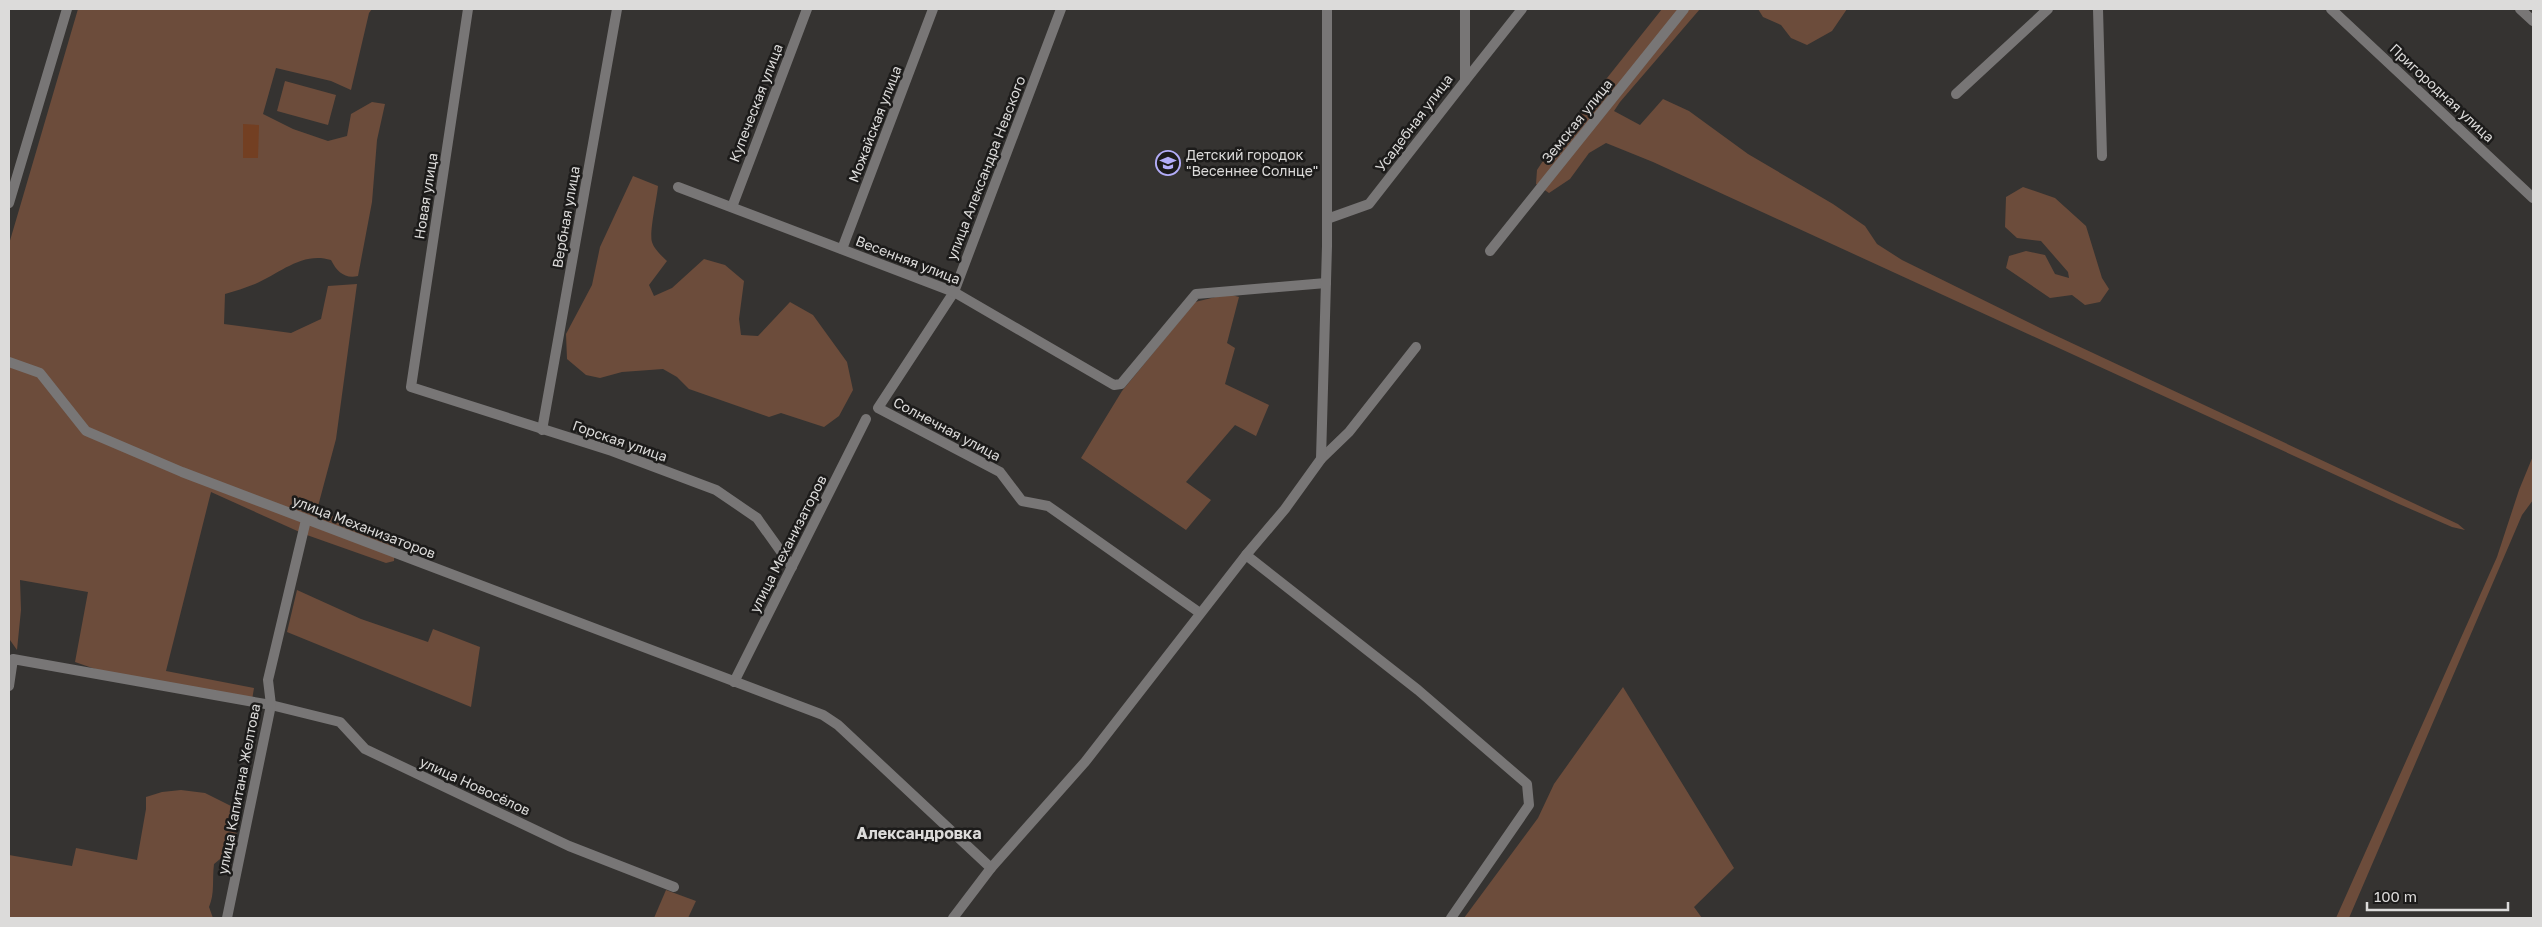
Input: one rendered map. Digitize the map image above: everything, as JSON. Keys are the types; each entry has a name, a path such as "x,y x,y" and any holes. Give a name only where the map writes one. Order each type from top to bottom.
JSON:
{"street":[{"path":"9,203 67,9"},
{"name":"Новая улица","path":"411,387 468,9"},
{"name":"Вербная улица","path":"542,430 617,9"},
{"name":"Купеческая улица","path":"732,207 807,9"},
{"name":"Можайская улица","path":"842,249 933,9"},
{"name":"улица Александра Невского","path":"878,408 954,292 1061,9"},
{"path":"1321,459 1327,219 1327,9"},
{"name":"Усадебная улица","path":"1327,219 1369,204 1464,81 1465,9"},
{"path":"1464,81 1522,9"},
{"name":"Земская улица","path":"1490,251 1684,9"},
{"path":"1956,94 2048,9"},
{"path":"2098,9 2102,156"},
{"name":"Пригородная улица","path":"2331,9 2533,198"},
{"path":"2520,9 2533,21"},
{"name":"Весенняя улица","path":"678,187 954,292 1114,386 1121,384 1196,294 1326,283"},
{"path":"953,918 991,868 1085,762 1200,613 1285,509 1321,459 1349,432 1416,347"},
{"name":"улица Механизаторов","path":"9,362 40,373 86,431 182,472 306,520 823,715 838,724 991,868"},
{"name":"Горская улица","path":"411,387 612,451 716,490 758,518 792,567"},
{"name":"Солнечная улица","path":"878,408 1000,472 1022,501 1048,506 1200,613"},
{"name":"улица Механизаторов","path":"734,682 866,419"},
{"name":"улица Капитана Желтова","path":"227,918 271,705 268,680 306,520"},
{"path":"1246,555 1418,690 1527,784 1529,805 1451,918"},
{"name":"улица Новосёлов","path":"9,686 13,659 271,705 340,722 365,749 569,846 674,887"}],"shaded area":[{"path":"78,9 372,9 369,13 351,90 331,81 276,68 263,114 293,129 328,141 347,136 351,114 372,102 385,104 377,140 372,202 358,276 353,277 342,274 331,260 321,258 311,258 292,264 255,284 225,294 224,324 291,333 321,319 328,286 357,284 336,439 317,510 392,540 395,547 394,561 386,563 304,534 211,492 166,671 254,688 251,706 98,670 75,662 88,592 20,580 21,610 17,650 10,640 9,244"},
{"path":"1662,9 1700,9 1614,111 1640,125 1663,99 1689,111 1748,154 1833,204 1865,226 1877,244 1902,260 2046,331 2458,524 2465,530 2452,527 2399,504 1653,162 1606,143 1589,153 1570,179 1549,193 1536,184 1537,170 1552,147"},
{"path":"1758,9 1847,9 1832,31 1807,45 1791,38 1781,25 1763,17"},
{"path":"285,81 336,95 328,125 277,111"},
{"path":"243,124 259,125 258,158 243,158"},
{"path":"633,176 658,186 651,238 654,247 667,261 649,285 654,296 672,288 704,259 725,265 744,281 739,319 741,335 758,336 790,302 813,315 847,362 853,390 839,416 824,427 781,413 769,417 689,389 677,377 663,369 622,372 600,378 586,375 567,359 566,334 592,285 600,247"},
{"path":"2023,187 2055,198 2086,226 2102,278 2109,289 2100,302 2085,305 2072,295 2050,298 2006,268 2009,256 2026,251 2045,255 2055,274 2069,278 2068,272 2041,241 2017,238 2005,227 2006,197"},
{"path":"1228,294 1239,297 1227,343 1235,348 1225,384 1269,405 1256,436 1235,425 1186,482 1211,500 1186,530 1081,458 1122,391 1195,302"},
{"path":"2533,456 2533,500 2522,515 2349,918 2336,918 2497,557 2519,490"},
{"path":"297,590 361,619 428,642 433,629 480,647 471,707 287,632"},
{"path":"1623,687 1734,868 1694,907 1702,918 1464,918 1538,818 1554,784"},
{"path":"181,790 205,793 231,806 237,819 236,846 214,864 213,891 209,907 213,918 9,918 9,855 72,866 76,848 137,860 146,809 146,797 162,792"},
{"path":"666,890 696,901 688,918 654,918"}],"place":[{"name":"Детский городок \"Весеннее Солнце\"","path":"1168,163"}],"district":[{"name":"Александровка","path":"919,833"}]}
